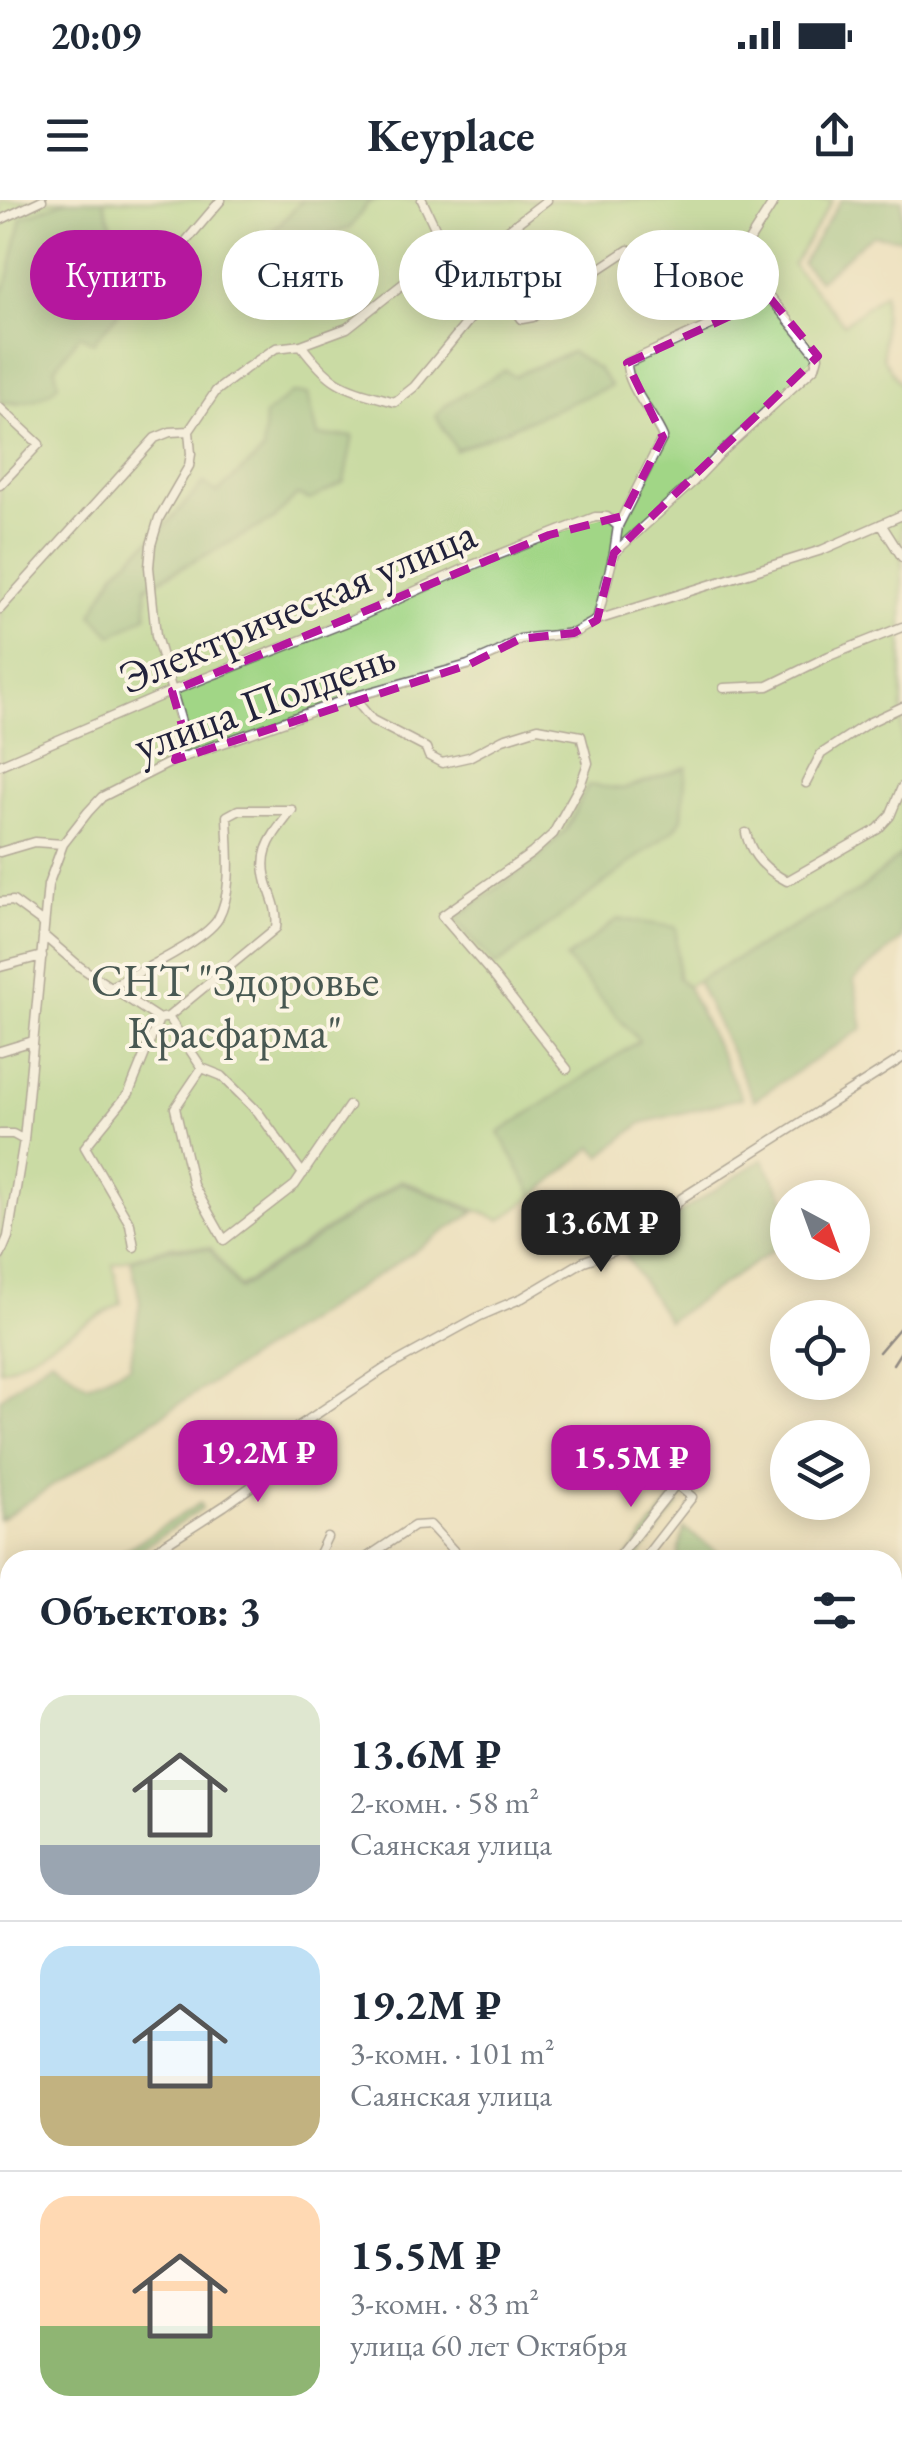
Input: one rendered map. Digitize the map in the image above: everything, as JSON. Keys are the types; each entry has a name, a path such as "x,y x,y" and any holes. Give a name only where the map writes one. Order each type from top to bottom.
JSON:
{"street":[{"path":"0,220 42,200"},
{"path":"196,230 221,200"},
{"path":"175,760 183,729 156,636 149,567 158,518 189,466 189,431 216,391 230,380 276,348 301,345 347,328 432,260 437,232 422,200"},
{"path":"508,230 546,200"},
{"path":"756,230 775,200"},
{"path":"301,345 328,377 345,388 395,402 414,386 498,285 522,319 533,317 617,257"},
{"path":"614,552 815,367 818,356 779,309"},
{"path":"598,620 618,526 664,437 626,375 627,363 722,320"},
{"path":"0,408 39,444 0,486"},
{"path":"0,610 154,438 189,431"},
{"name":"улица Полдень","path":"0,1256 24,1140 48,885 63,844 102,797 175,760 353,696 468,665 520,639 574,633 598,620 822,550 902,514"},
{"name":"Электрическая улица","path":"0,765 172,691 309,638 475,564 596,517 607,517 618,526"},
{"path":"881,524 902,557"},
{"path":"724,688 768,686 902,627"},
{"path":"353,696 372,720 426,748 429,756 442,762 469,757 503,739 538,728 581,736 588,762 553,834 442,916 567,1068"},
{"path":"806,783 821,754 868,723 902,707"},
{"path":"746,834 748,844 769,872 787,881 878,828 890,816 902,786"},
{"path":"110,987 181,949 216,922 226,894 227,816 238,810 292,810 266,845 264,873 278,915 276,928 164,1018 129,1094 86,1147 130,1224 134,1247"},
{"path":"0,852 34,842 63,844"},
{"path":"0,902 12,901 43,923"},
{"path":"42,935 110,987 164,1018 202,1068 222,1076 258,1112 303,1174"},
{"path":"0,967 42,956"},
{"path":"0,1051 33,1041"},
{"path":"156,1550 270,1473 265,1462 274,1442 384,1369 584,1262 614,1251 665,1217 682,1198 902,1058"},
{"path":"202,1068 175,1108 193,1185 224,1240 296,1185 349,1106"},
{"path":"0,1134 13,1134 24,1140"},
{"path":"624,1550 676,1484 692,1497 651,1550"},
{"path":"378,1550 414,1526 430,1525 453,1550"},
{"path":"321,1550 328,1538"}],"highlighted area":[{"path":"770,298 818,356 614,553 597,620 574,633 520,639 468,665 175,760 183,729 172,691 549,535 623,516 663,437 627,363"}],"green space":[{"path":"0,200 68,200 22,218 8,280 0,297"},
{"path":"68,200 103,200 114,230 30,230 30,320 113,320 93,342 79,335 55,368 58,384 52,390 32,400 0,402 0,297 8,280 22,217"},
{"name":"СНТ \"Здоровье Красфарма\"","path":"103,200 303,200 274,230 222,230 222,320 379,320 379,230 299,230 350,228 368,203 379,200 833,200 793,265 844,324 884,293 883,358 902,387 902,854 860,890 687,986 678,978 676,928 566,958 639,1041 500,1133 534,1196 501,1220 401,1180 239,1287 211,1248 171,1246 113,1264 121,1303 0,1370 0,402 18,404 55,368 79,334 82,320 202,320 202,230 100,230","holes":["571,352 610,386 457,450 513,376","308,395 318,436 297,495 274,519 146,587 162,529 204,483 217,494 263,452 266,415","686,768 564,912 496,966 456,919 538,858 566,829 588,786 623,789"]},
{"path":"303,200 379,200 368,203 350,228 343,230 274,230"},
{"path":"841,200 902,200 902,239 873,235 819,280 802,263"},
{"path":"572,352 598,369 611,386 456,450 436,416 447,404 505,370 514,376"},
{"path":"292,393 308,394 318,436 353,436 344,482 310,500 297,495 274,519 146,586 147,615 112,636 92,614 116,571 204,483 217,493 263,452 265,415"},
{"path":"686,767 682,818 676,828 496,966 455,919 538,858 567,829 588,785 623,789"},
{"path":"902,854 902,939 854,980 863,1028 754,1100 697,981 860,890"},
{"path":"618,919 676,927 678,978 687,986 742,1098 642,1123 601,1156 593,1147 534,1196 499,1133 639,1041 566,959"},
{"path":"763,1159 775,1180 770,1180 770,1252 668,1321 625,1255 684,1210"},
{"path":"401,1182 475,1212 0,1520 0,1398 51,1358 87,1385 130,1366 140,1302 131,1260 170,1248 210,1249 239,1289"},
{"path":"672,1500 679,1505 644,1550 633,1550"},
{"path":"200,1503 202,1508 140,1550 125,1550"},
{"path":"684,1528 714,1550 679,1550"}],"railway":[{"path":"879,1352 902,1325"},
{"path":"893,1364 902,1350"}]}
